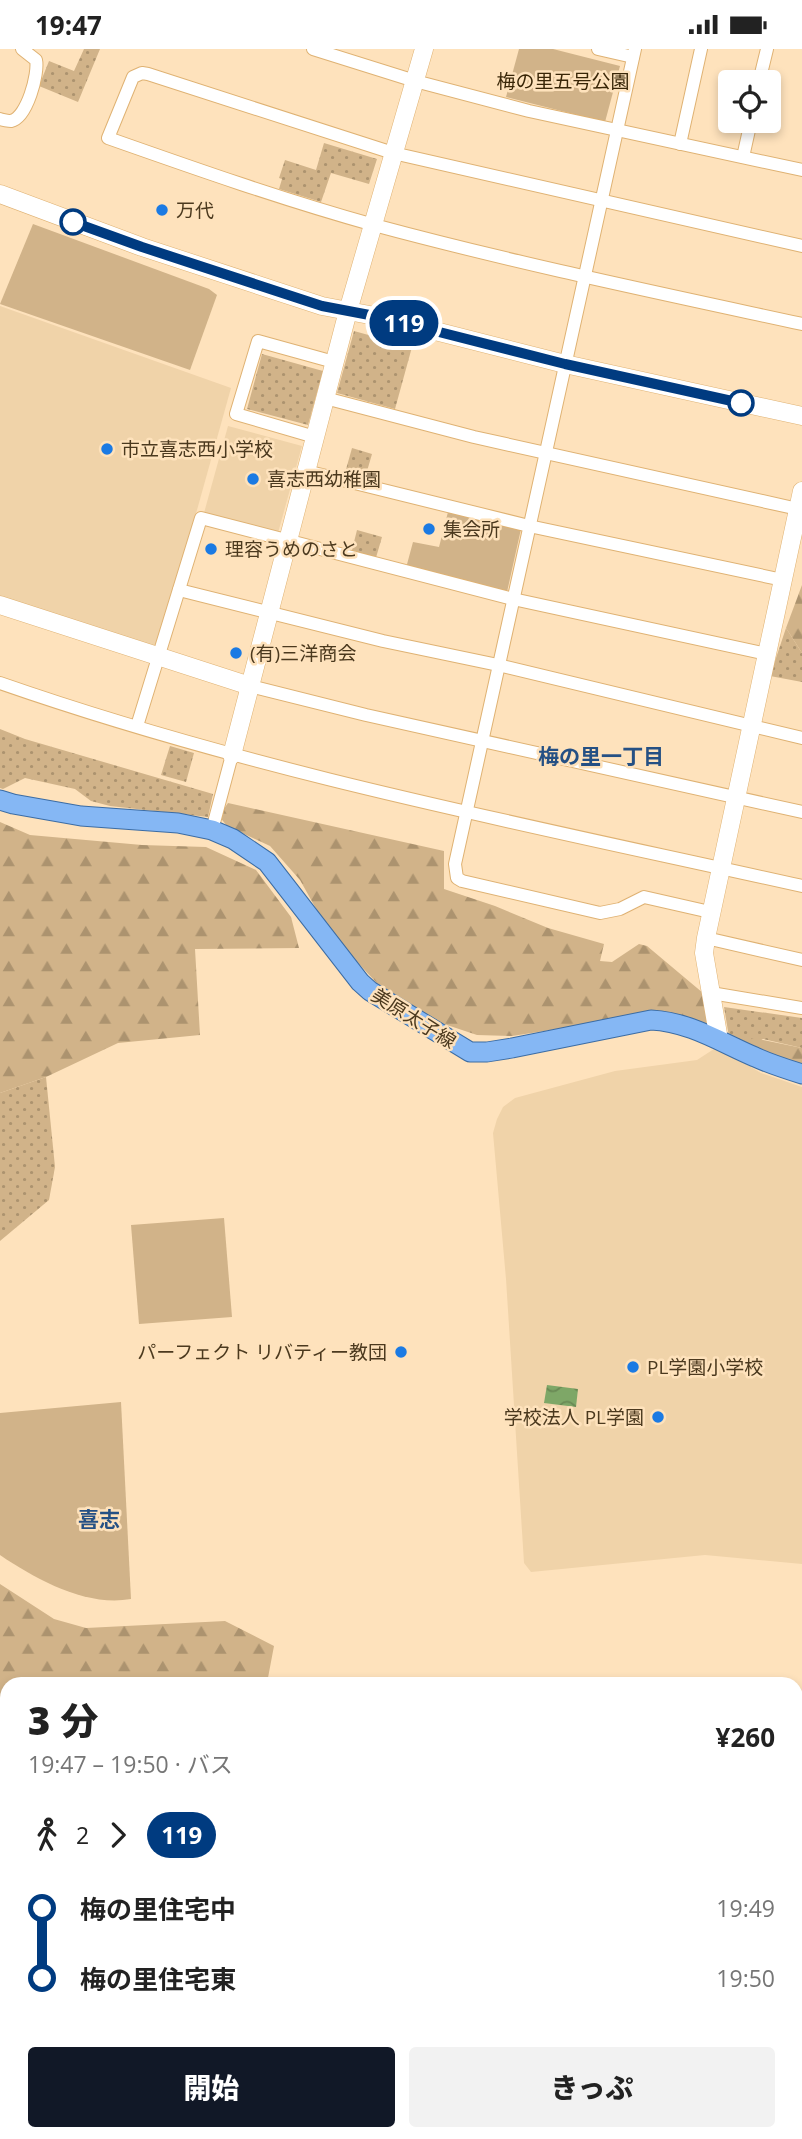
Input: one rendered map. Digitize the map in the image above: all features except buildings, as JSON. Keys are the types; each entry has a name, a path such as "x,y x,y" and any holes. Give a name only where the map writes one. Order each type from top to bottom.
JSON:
{"main road":[{"name":"美原太子線","path":"0,800 51,812 178,823 212,830 241,843 267,862 360,982 381,998 470,1052 512,1048 651,1020 682,1025 756,1058 802,1074"}],"street":[{"path":"0,119 11,121 21,116 38,73 36,60 22,49"},
{"path":"313,49 415,81 529,111 802,170"},
{"path":"212,830 334,362 424,49"},
{"path":"598,49 634,53 454,864 457,878 462,881 600,913 621,909 644,897 710,912"},
{"path":"680,143 701,49"},
{"path":"762,70 767,49"},
{"path":"802,246 393,153 142,73 130,81 108,138 208,173 373,224 584,276 802,324"},
{"path":"743,157 748,133"},
{"path":"0,194 142,247 322,306 380,317 565,364 802,416"},
{"path":"315,437 236,414 258,341 334,362"},
{"path":"325,398 474,437 798,509"},
{"path":"306,471 529,526 783,580"},
{"path":"719,1040 704,953 706,938 802,491"},
{"path":"137,726 201,518 513,599 767,654"},
{"path":"179,590 383,641 802,737"},
{"path":"0,605 250,686 366,715 802,812"},
{"path":"0,683 232,755 358,788 802,886"},
{"path":"706,938 802,960"},
{"path":"711,993 802,1008"}],"shaded area":[{"name":"市立喜志西小学校","path":"0,306 231,388 154,649 0,597"},
{"name":"喜志西幼稚園","path":"228,426 302,446 278,533 204,513"},
{"name":"学校法人 PL学園","path":"717,1047 761,1073 802,1087 802,1564 705,1555 531,1572 524,1563 506,1279 493,1133 497,1119 503,1107 515,1098 615,1071 697,1060"}],"green space":[{"path":"84,49 100,49 78,102 39,86 49,61 74,71"},
{"name":"梅の里五号公園","path":"519,49 553,49 620,66 605,122 506,97"},
{"path":"324,143 377,159 369,184 331,173 321,202 279,189 282,179 279,178 285,160 316,170"},
{"path":"33,224 209,289 217,295 190,370 0,304"},
{"path":"354,331 412,347 395,409 337,393"},
{"path":"262,354 323,371 308,425 247,409"},
{"path":"352,448 372,454 365,478 345,473"},
{"path":"448,512 521,529 507,592 406,568 413,542 439,547"},
{"path":"357,530 382,537 375,561 351,554"},
{"path":"802,585 802,653 786,628"},
{"path":"786,628 802,653 802,682 770,676"},
{"path":"0,729 25,739 213,794 208,817 110,806 91,801 75,789 25,778 0,788"},
{"path":"170,746 194,753 186,782 161,775"},
{"path":"228,803 444,851 444,889 548,928 604,944 600,961 612,962 639,944 647,946 703,993 707,1024 661,1013 512,1036 477,1035 435,1021 389,996 329,932 300,880 270,846 227,826 219,816"},
{"path":"0,822 30,835 142,845 206,847 256,870 291,917 299,948 195,949 200,1035 118,1043 46,1077 0,1093"},
{"path":"724,1007 802,1018 802,1048 763,1039 747,1048 729,1037"},
{"path":"753,1038 802,1048 802,1069 747,1048 747,1042"},
{"path":"46,1077 55,1167 49,1200 0,1241 0,1093"},
{"path":"224,1218 232,1317 139,1324 131,1225"},
{"path":"121,1402 131,1599 97,1599 46,1582 0,1555 0,1413"},
{"path":"0,1584 54,1619 86,1628 225,1621 274,1646 268,1677 0,1677"}],"water":[{"path":"547,1385 578,1389 576,1407 544,1403"}],"bus line":[{"name":"119","path":"73,222 322,306 380,317 565,364 741,403"}],"place":[{"name":"万代","path":"162,210"},
{"name":"市立喜志西小学校","path":"107,449"},
{"name":"喜志西幼稚園","path":"253,479"},
{"name":"集会所","path":"429,529"},
{"name":"理容うめのさと","path":"211,549"},
{"name":"(有)三洋商会","path":"236,653"},
{"name":"パーフェクト リバティー教団","path":"401,1352"},
{"name":"PL学園小学校","path":"633,1367"},
{"name":"学校法人 PL学園","path":"658,1417"}],"district":[{"name":"梅の里一丁目","path":"601,757"},
{"name":"喜志","path":"99,1520"}]}
